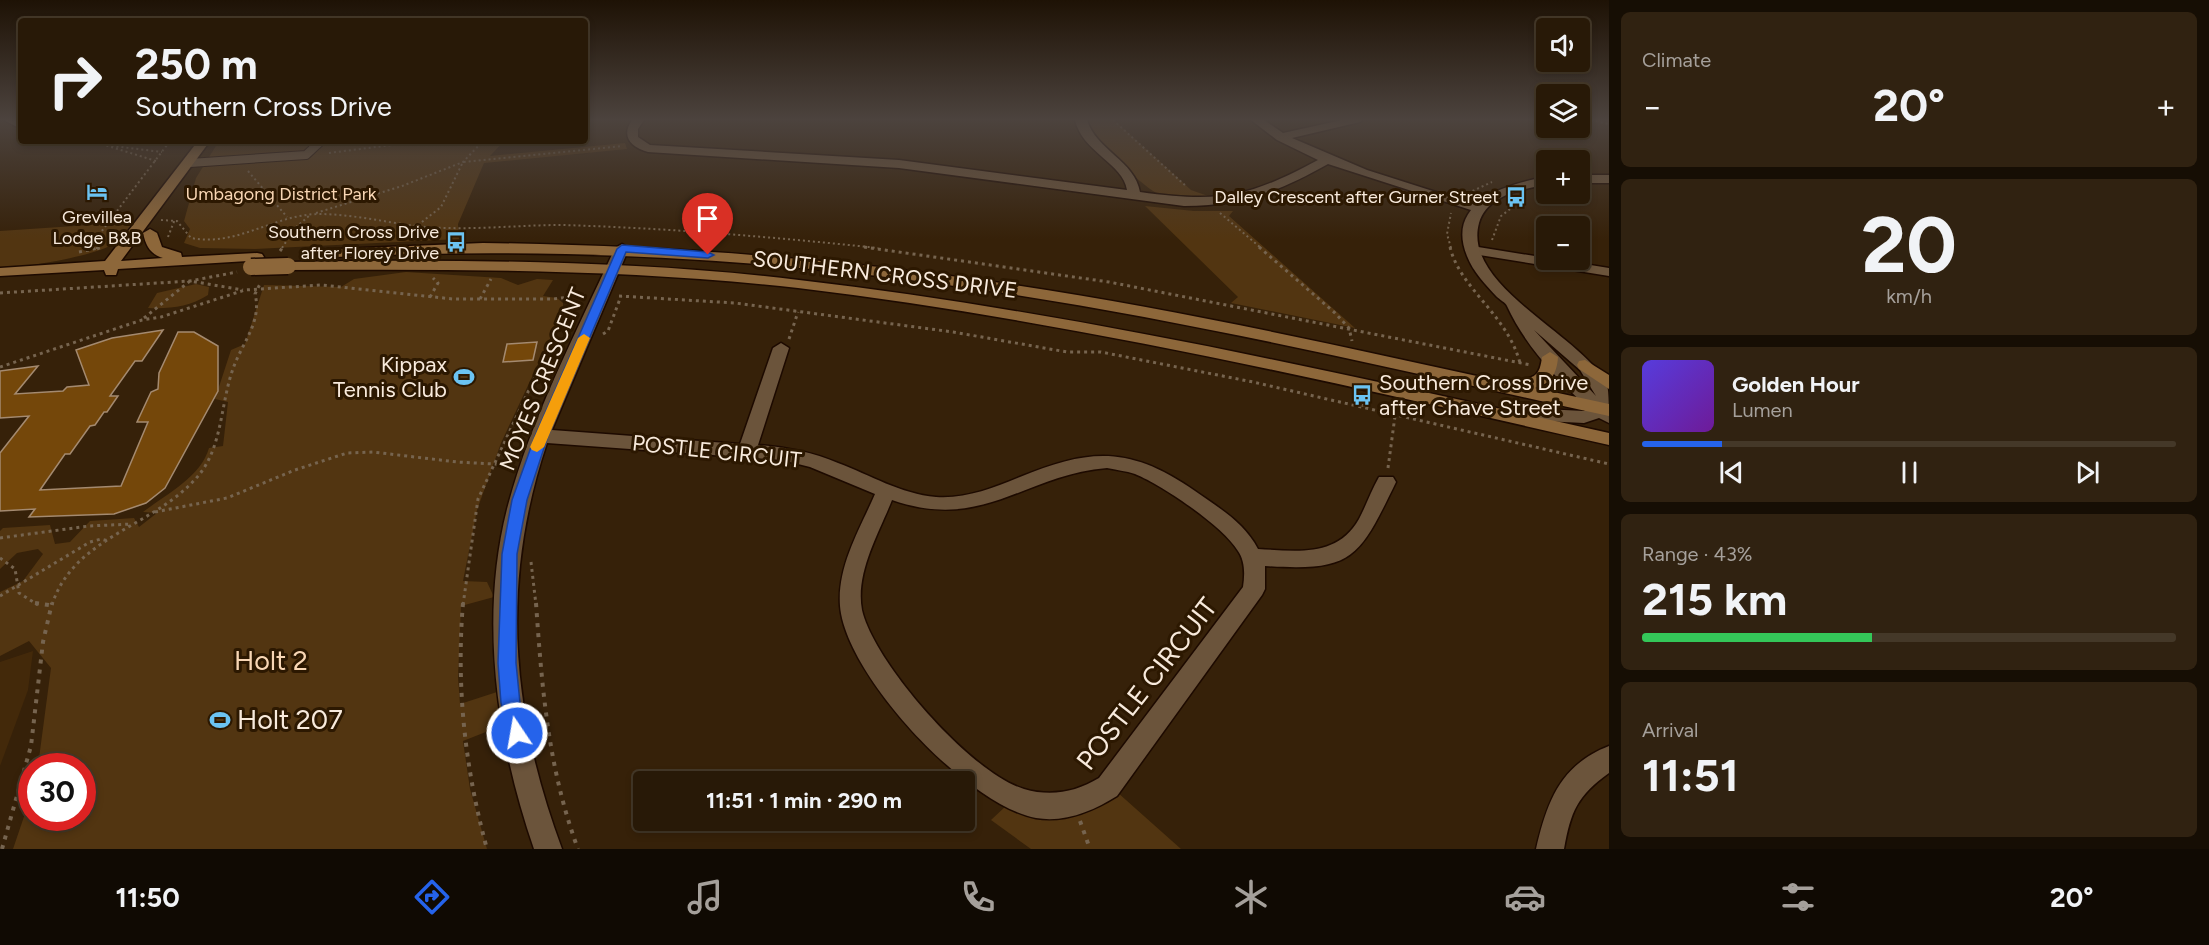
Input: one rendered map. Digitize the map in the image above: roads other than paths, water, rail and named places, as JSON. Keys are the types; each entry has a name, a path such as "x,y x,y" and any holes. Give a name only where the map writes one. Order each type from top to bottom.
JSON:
{"main road":[{"path":"129,263 168,207 180,178 191,160"},
{"path":"111,270 127,242 163,195 180,178"},
{"path":"150,233 153,247 168,256 252,265"},
{"path":"38,268 100,254 127,242"},
{"name":"SOUTHERN CROSS DRIVE","path":"0,272 38,268 111,270 252,265 286,259 480,246 622,249 896,273 993,287 1187,321 1499,387 1605,412"},
{"name":"SOUTHERN CROSS DRIVE","path":"286,259 613,270 795,284 890,296 1044,320 1180,345 1609,439"},
{"name":"SOUTHERN CROSS DRIVE","path":"1,291 111,270 129,263 252,265"},
{"path":"890,296 896,273"},
{"path":"1499,387 1524,386 1544,380 1550,369 1550,357"},
{"path":"1585,365 1609,383"}],"street":[{"path":"830,160 899,164 1205,203 1254,197 1327,160"},
{"path":"1110,160 1130,180 1134,188 1134,195"},
{"path":"1330,160 1479,208"},
{"path":"1590,179 1609,179"},
{"path":"1536,183 1510,189 1479,208 1470,227 1472,250 1481,269 1512,305 1538,322 1585,365 1598,381 1605,397 1605,412"},
{"name":"MOYES CRESCENT","path":"548,849 526,778 514,721 507,663 510,554 517,512 530,467 622,249"},
{"path":"1472,250 1609,272"},
{"path":"1512,305 1519,321 1550,357 1605,412"},
{"path":"747,450 781,348"},
{"path":"1489,412 1584,417 1605,412"},
{"name":"POSTLE CIRCUIT","path":"542,436 782,453 815,461 910,500 936,504 979,502 1068,466 1096,460 1114,461 1148,472 1218,518 1240,536 1253,557 1256,579 1249,598 1117,778 1092,798 1074,806 1059,807 1015,798 991,786 934,735 886,680 866,651 854,624 850,607 852,579 886,491"},
{"path":"1253,557 1323,557 1341,550 1352,543 1360,532 1386,482"},
{"path":"1550,849 1558,808 1564,795 1574,783 1609,758"}],"lane":[{"path":"189,163 251,160"}],"place":[{"name":"Grevillea Lodge B&B","path":"97,192"},
{"name":"Dalley Crescent after Gurner Street","path":"1516,197"},
{"name":"Southern Cross Drive after Florey Drive","path":"456,242"},
{"name":"Kippax Tennis Club","path":"464,377"},
{"name":"Southern Cross Drive after Chave Street","path":"1362,395"},
{"name":"Holt 207","path":"220,720"}],"park label":[{"name":"Umbagong District Park","path":"281,194"},
{"name":"Holt 2","path":"271,661"}]}
